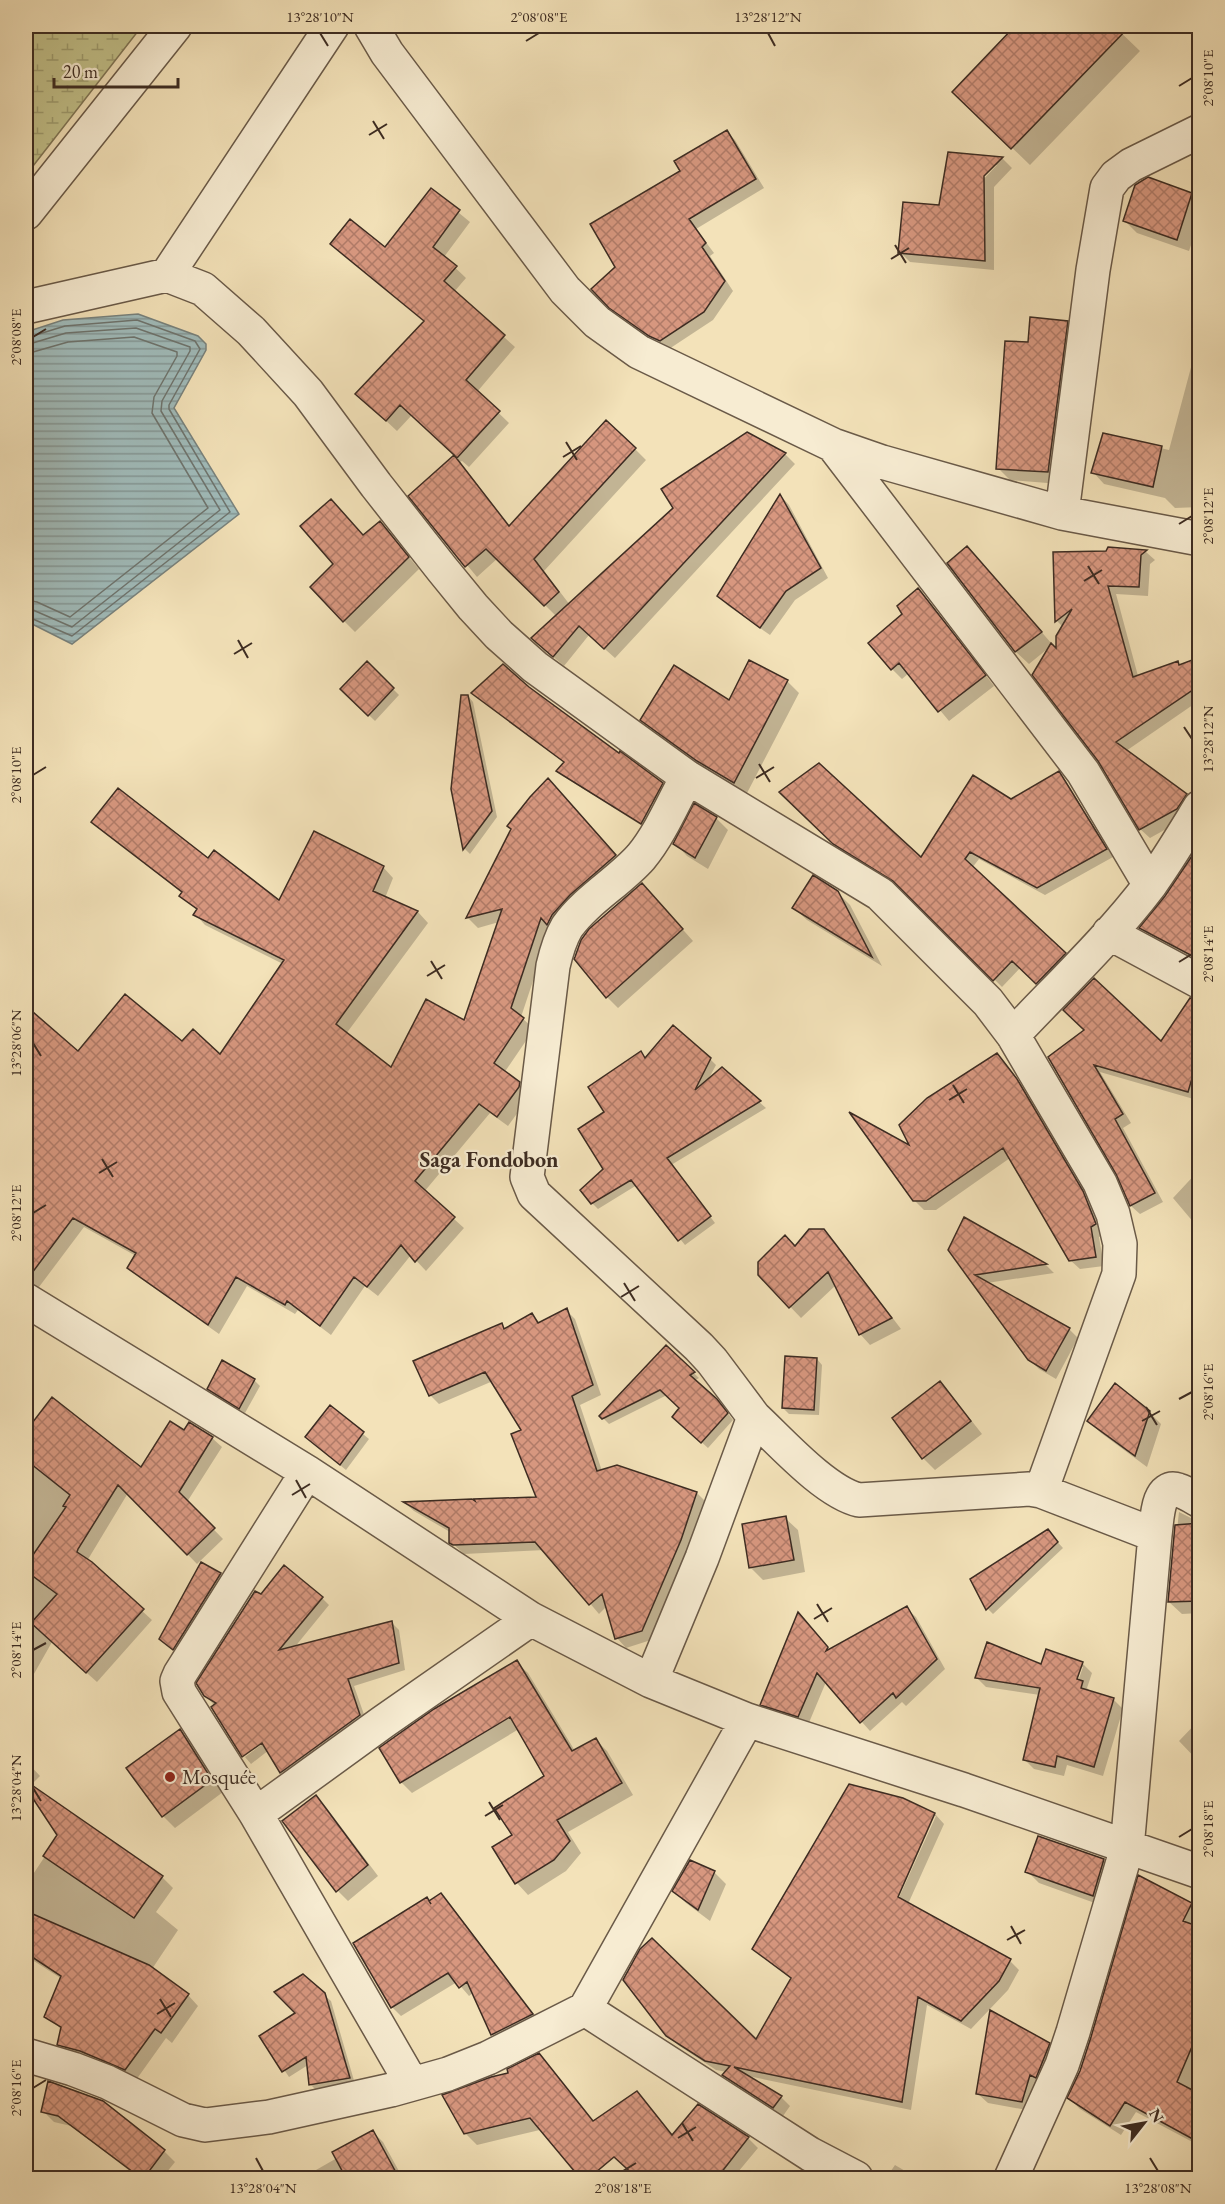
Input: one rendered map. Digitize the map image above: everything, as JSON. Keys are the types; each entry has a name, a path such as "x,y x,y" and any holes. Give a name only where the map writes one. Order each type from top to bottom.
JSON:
{"street":[{"path":"26,213 175,26"},
{"path":"167,275 332,26"},
{"path":"371,26 387,53 565,290 597,322 639,352 833,445 882,462 1062,513 1200,539"},
{"path":"1062,513 1093,270 1107,188 1116,176 1131,165 1200,131"},
{"path":"26,307 167,275 203,289 251,331 308,393 442,569 473,608 499,635 535,667 687,777 880,894 988,1002 1013,1035 1100,1183 1113,1214 1120,1244 1119,1274 1041,1491"},
{"path":"833,445 1083,772 1150,885"},
{"path":"687,777 641,856 580,912 567,928 557,950 553,966 527,1177 534,1194 706,1354 754,1417 814,1472 848,1497 859,1500 1018,1489 1041,1491 1155,1535"},
{"path":"1013,1035 1109,933 1150,885 1200,807"},
{"path":"1109,933 1200,982"},
{"path":"26,1300 307,1472 531,1620 651,1681 747,1720 964,1790 1200,1872"},
{"path":"651,1681 702,1558 754,1417"},
{"path":"307,1472 177,1681 179,1692 256,1814 412,2084"},
{"path":"1011,2178 1066,2054 1127,1848 1155,1535 1161,1495 1175,1488 1200,1501"},
{"path":"256,1814 383,1722 531,1620"},
{"path":"26,2055 107,2082 183,2120 205,2125 269,2117 412,2084 488,2058 585,2009 747,1720"},
{"path":"585,2009 810,2154 856,2178"}],"green space":[{"path":"26,26 142,26 26,175"}],"water":[{"path":"138,314 198,336 206,344 206,350 174,408 239,514 72,644 26,621 26,332 63,320"}],"building":[{"path":"1015,26 1130,26 1011,149 952,92"},
{"path":"727,130 756,179 689,219 706,243 702,247 725,281 704,312 660,341 609,308 591,289 615,267 590,224 680,171 674,161"},
{"path":"948,152 1003,157 984,176 985,261 898,253 903,202 939,205"},
{"path":"1148,177 1192,193 1177,240 1123,221 1135,185"},
{"path":"431,188 460,210 433,247 457,266 444,281 505,335 466,380 500,411 457,458 400,405 386,421 355,394 424,321 330,244 350,219 385,247"},
{"path":"1030,317 1068,321 1048,472 996,469 1005,341 1028,342"},
{"path":"606,420 636,448 534,559 559,592 544,606 486,549 465,567 408,496 454,455 509,526"},
{"path":"747,432 786,453 604,649 579,626 553,657 531,638 673,508 661,489"},
{"path":"1103,433 1162,446 1153,487 1091,473"},
{"path":"780,494 821,568 786,591 760,628 717,596"},
{"path":"331,499 363,535 380,521 409,557 343,622 310,587 333,564 300,526"},
{"path":"967,546 1042,632 1015,652 947,563"},
{"path":"1108,547 1147,550 1141,555 1139,587 1108,586 1133,677 1178,661 1179,665 1200,657 1200,685 1116,742 1187,794 1177,809 1139,830 1098,761 1032,675 1051,643 1056,648 1056,636 1072,609 1055,622 1053,552 1106,551"},
{"path":"918,588 986,675 938,712 899,663 891,670 868,643 902,614 897,606"},
{"path":"749,660 788,680 734,783 697,761 640,720 674,665 729,700"},
{"path":"367,661 394,688 368,716 340,689"},
{"path":"503,664 529,687 663,783 641,824 556,771 564,762 471,693"},
{"path":"461,695 468,695 492,811 463,850 451,789"},
{"path":"819,763 921,857 973,775 1011,799 1059,771 1107,849 1037,888 970,852 965,859 1066,953 1036,984 1012,961 993,981 893,881 833,844 779,792"},
{"path":"548,778 616,855 570,895 552,915 547,925 541,918 511,1008 524,1018 494,1063 520,1082 519,1087 497,1117 479,1104 415,1181 455,1217 415,1262 401,1245 367,1287 354,1277 320,1326 287,1301 285,1305 236,1277 208,1325 127,1268 136,1253 73,1218 26,1281 26,1006 78,1051 125,994 182,1041 193,1029 220,1054 284,960 193,915 197,909 179,896 182,892 91,822 118,788 208,858 214,850 279,900 314,831 384,866 373,891 418,911 336,1024 391,1067 426,999 464,1020 502,909 466,918 511,829 507,826"},
{"path":"694,803 717,817 695,858 673,844"},
{"path":"1200,844 1200,960 1139,928 1165,896"},
{"path":"813,875 838,891 872,957 792,908"},
{"path":"642,883 683,929 606,998 574,959 581,940 589,929"},
{"path":"1094,978 1161,1041 1190,998 1200,1001 1200,1051 1188,1092 1094,1065 1123,1114 1115,1119 1155,1193 1130,1206 1116,1174 1048,1057 1084,1030 1063,1010"},
{"path":"673,1025 711,1058 695,1090 722,1067 761,1101 667,1158 711,1216 678,1241 631,1180 591,1204 580,1190 603,1169 578,1129 604,1112 588,1087 641,1051 645,1058"},
{"path":"997,1053 1017,1079 1083,1191 1096,1224 1091,1227 1096,1257 1069,1261 1003,1148 926,1201 913,1201 849,1112 909,1145 899,1125 927,1098"},
{"path":"964,1217 1047,1264 975,1275 1070,1328 1046,1371 1028,1360 948,1250"},
{"path":"809,1229 824,1229 892,1318 859,1335 828,1272 789,1308 758,1275 758,1262 785,1235 795,1246"},
{"path":"567,1308 593,1385 572,1396 597,1471 617,1465 697,1492 681,1540 642,1631 615,1639 602,1594 589,1605 535,1542 453,1545 449,1543 449,1528 403,1502 536,1497 511,1434 521,1430 485,1372 429,1396 413,1361 502,1323 504,1329 532,1313 538,1323"},
{"path":"666,1345 695,1372 690,1375 717,1399 728,1413 701,1443 672,1417 679,1408 660,1390 602,1419 599,1416"},
{"path":"785,1356 817,1358 814,1410 782,1408"},
{"path":"222,1360 255,1379 239,1409 207,1389"},
{"path":"940,1381 971,1421 922,1459 892,1418"},
{"path":"1115,1383 1150,1411 1135,1456 1087,1421"},
{"path":"52,1397 141,1467 170,1421 184,1430 189,1422 213,1437 179,1492 215,1528 187,1555 118,1485 78,1549 77,1552 92,1562 144,1609 86,1673 31,1623 57,1594 26,1571 26,1565 66,1507 63,1506 70,1495 26,1460 26,1431"},
{"path":"330,1405 364,1432 340,1465 305,1437"},
{"path":"786,1516 794,1560 749,1568 742,1524"},
{"path":"1200,1523 1200,1601 1168,1602 1175,1525"},
{"path":"1048,1529 1058,1542 986,1610 970,1579"},
{"path":"201,1562 221,1573 173,1650 159,1639"},
{"path":"284,1565 323,1597 279,1650 392,1621 399,1663 348,1679 360,1715 280,1773 262,1743 242,1757 211,1707 216,1703 204,1696 196,1683 255,1591 261,1594"},
{"path":"907,1606 937,1659 896,1698 893,1693 860,1723 817,1673 798,1717 760,1705 798,1612 828,1647 826,1651"},
{"path":"987,1642 1041,1664 1046,1649 1083,1662 1077,1679 1083,1681 1081,1688 1114,1698 1094,1767 1057,1756 1055,1767 1023,1760 1040,1688 975,1678"},
{"path":"517,1660 572,1751 596,1738 622,1783 557,1820 570,1841 554,1860 515,1884 492,1847 512,1835 494,1808 544,1776 510,1717 400,1783 379,1748 434,1709"},
{"path":"180,1729 212,1780 162,1817 126,1768"},
{"path":"26,1781 163,1876 134,1918 43,1856 57,1835 26,1788"},
{"path":"849,1784 903,1798 935,1813 898,1897 1011,1959 999,1981 961,2021 918,1997 902,2102 734,2067 782,2096 773,2108 722,2075 730,2066 705,2061 666,2036 623,1980 640,1949 652,1938 756,2039 791,1978 752,1949"},
{"path":"316,1795 368,1865 336,1892 282,1821"},
{"path":"1038,1836 1104,1859 1093,1896 1025,1872"},
{"path":"690,1860 715,1871 698,1910 672,1891"},
{"path":"1138,1875 1192,1903 1183,1921 1200,1927 1200,2028 1177,2082 1200,2094 1200,2143 1125,2102 1110,2126 1067,2098 1080,2071 1091,2037"},
{"path":"441,1893 533,2014 491,2035 467,1982 459,1988 448,1973 391,2008 353,1943 427,1897 429,1901"},
{"path":"26,1911 149,1965 189,1994 161,2033 155,2029 125,2070 80,2051 57,2045 61,2027 44,2017 61,1976 26,1953"},
{"path":"303,1974 325,1993 350,2078 309,2085 306,2057 282,2072 259,2036 295,2013 274,1992"},
{"path":"990,2010 1050,2043 1036,2078 1030,2075 1022,2102 976,2094"},
{"path":"539,2053 593,2121 637,2091 672,2135 698,2104 749,2137 717,2178 637,2178 614,2157 589,2178 580,2178 530,2118 464,2134 442,2095 508,2073 507,2069"},
{"path":"48,2081 103,2101 165,2150 144,2178 58,2116 41,2112"},
{"path":"373,2130 399,2178 346,2178 332,2152"}],"place":[{"name":"Mosquée","path":"170,1777"}],"district":[{"name":"Saga Fondobon","path":"489,1159"}]}
